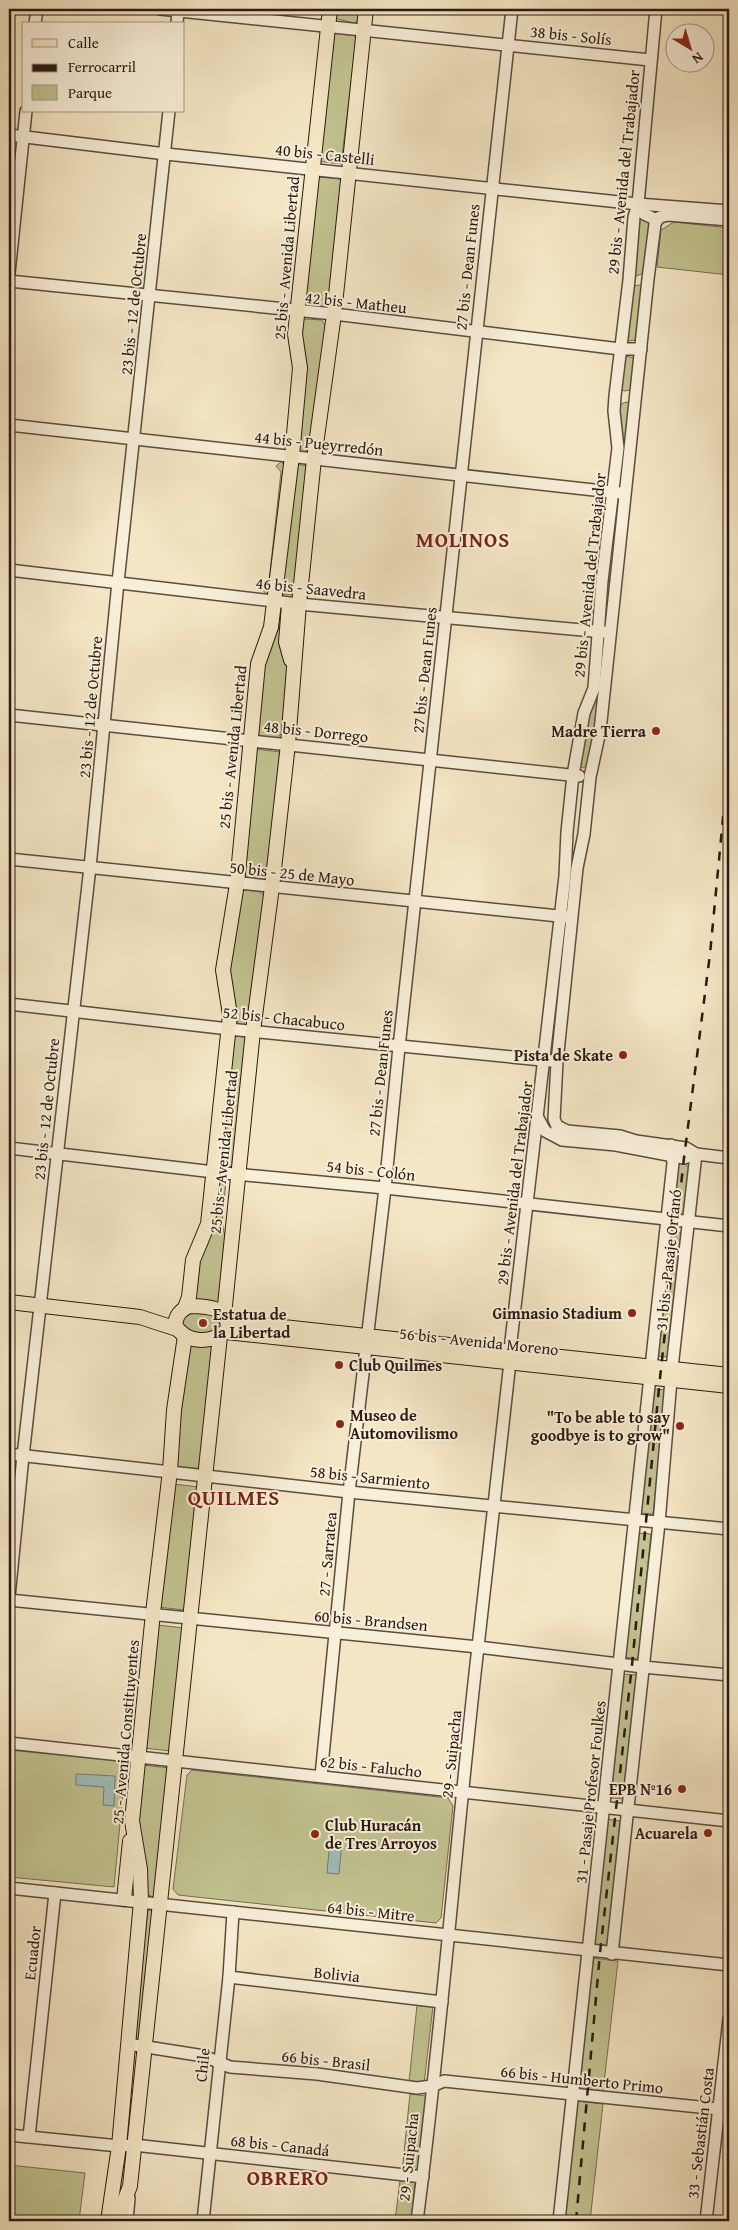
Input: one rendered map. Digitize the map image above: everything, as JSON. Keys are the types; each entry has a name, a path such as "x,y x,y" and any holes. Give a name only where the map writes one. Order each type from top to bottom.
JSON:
{"main road":[{"name":"25 bis - Avenida Libertad","path":"182,1311 189,1296 193,1260 208,1224 214,1172 229,1029 229,1001 224,986 223,970 236,884 258,664 271,627 292,456 300,368 295,334 311,169 330,9"},
{"name":"25 bis - Avenida Libertad","path":"224,1326 232,1233 233,1173 272,887 288,744 293,668 294,603 334,314 366,9"},
{"path":"9,1302 140,1317 202,1340 224,1326"},
{"path":"117,2221 130,2186 189,1618 224,1326 215,1308 189,1306 176,1319 181,1332"},
{"path":"140,1317 182,1311"},
{"name":"56 bis - Avenida Moreno","path":"224,1326 650,1372 729,1375"},
{"name":"25 - Avenida Constituyentes","path":"108,2221 119,2146 142,1902 140,1869 132,1821 152,1614 170,1471 181,1332"},
{"name":"56 bis - Avenida Moreno","path":"672,1374 729,1386"},
{"path":"124,1899 132,1821"}],"street":[{"path":"35,22 37,9"},
{"name":"38 bis - Solís","path":"160,9 650,60"},
{"name":"27 bis - Dean Funes","path":"366,1340 385,1188 460,474 512,9"},
{"name":"29 bis - Avenida del Trabajador","path":"510,1356 538,1113 561,1025 566,917 567,832 573,776 584,713 594,688 602,581 618,448 614,411 615,396 629,280 634,217 638,204 656,9"},
{"path":"9,273 26,112"},
{"name":"23 bis - 12 de Octubre","path":"9,1599 23,1456 42,1305 57,1154 90,867 118,582 151,296 169,112"},
{"name":"40 bis - Castelli","path":"9,135 166,154 492,187 638,204 729,211"},
{"path":"638,204 644,214 657,220 660,217 668,216 729,220"},
{"name":"29 bis - Avenida del Trabajador","path":"657,220 654,224 600,731 590,777 584,834 566,917 549,1024 554,1120 557,1126 566,1131 620,1136 671,1151"},
{"path":"629,280 648,280"},
{"name":"42 bis - Matheu","path":"9,281 297,312 334,314 620,350 641,349"},
{"path":"615,396 636,395"},
{"name":"44 bis - Pueyrredón","path":"9,425 460,474 625,494"},
{"name":"46 bis - Saavedra","path":"9,570 294,603 611,632"},
{"path":"602,581 615,583"},
{"name":"48 bis - Dorrego","path":"9,715 590,777"},
{"path":"567,832 584,834"},
{"name":"50 bis - 25 de Mayo","path":"9,859 415,903 566,917"},
{"name":"52 bis - Chacabuco","path":"9,1004 399,1047 551,1061"},
{"path":"549,1024 561,1025"},
{"path":"554,1112 538,1113 545,1131 562,1140 671,1151 684,1158 696,1154 729,1158"},
{"name":"54 bis - Colón","path":"9,1148 214,1172 385,1188 729,1226"},
{"name":"31 bis - Pasaje Orfanó","path":"650,1372 673,1163 671,1151"},
{"name":"31 bis - Pasaje Orfanó","path":"672,1374 696,1154"},
{"name":"27 - Sarratea","path":"321,1776 366,1340"},
{"name":"29 - Suipacha","path":"417,2221 510,1356"},
{"name":"31 - Pasaje Profesor Foulkes","path":"559,2221 650,1372"},
{"path":"612,1954 659,1523 672,1374"},
{"name":"58 bis - Sarmiento","path":"9,1454 349,1492 729,1529"},
{"name":"60 bis - Brandsen","path":"9,1599 336,1634 478,1646 642,1667 729,1675"},
{"name":"62 bis - Falucho","path":"9,1743 729,1821"},
{"name":"64 bis - Mitre","path":"9,1888 729,1966"},
{"name":"Ecuador","path":"29,2137 55,1893"},
{"name":"Chile","path":"203,2221 208,2154 229,1978 233,1912"},
{"name":"Bolivia","path":"229,1978 442,2002"},
{"name":"33 - Sebastián Costa","path":"706,2221 724,2109 729,2019"},
{"path":"128,2044 204,2056 219,2061"},
{"name":"66 bis - Brasil","path":"219,2061 230,2067 317,2074 417,2088 432,2086"},
{"name":"66 bis - Humberto Primo","path":"432,2086 444,2081 724,2109"},
{"name":"68 bis - Canadá","path":"9,2135 119,2146 134,2145 422,2177"},
{"path":"127,2221 130,2186"}],"green space":[{"path":"335,9 361,9 358,20 354,23 338,19 334,14"},
{"path":"333,33 357,36 341,164 317,161"},
{"path":"317,177 341,179 328,307 304,305"},
{"path":"639,217 650,222 644,273 636,276 634,275"},
{"path":"674,222 729,228 729,275 657,267 661,230"},
{"path":"632,286 642,286 636,340 629,341 626,339"},
{"path":"303,320 322,320 326,328 309,450 302,453 298,450 306,379 300,335"},
{"path":"626,356 634,358 631,390 624,391 621,389"},
{"path":"628,402 630,404 621,485 619,485 619,407 623,403"},
{"path":"282,461 284,466 269,593 266,594 263,586 269,581 281,472 276,466"},
{"path":"295,464 308,466 294,595 281,594"},
{"path":"283,607 287,671 284,728 280,735 269,739 258,734 261,667 279,612"},
{"path":"603,640 605,640 596,726 587,766 583,768 580,766 588,718 598,690"},
{"path":"256,749 280,752 267,879 243,877"},
{"path":"245,890 261,892 265,898 249,1018 243,1025 240,1025 235,1018 228,974 242,892"},
{"path":"234,1036 247,1037 233,1167 220,1165"},
{"path":"681,1163 690,1169 684,1214 671,1212 678,1165"},
{"path":"222,1178 226,1181 222,1222 226,1242 219,1301 216,1304 193,1300 197,1263 218,1183"},
{"path":"668,1231 681,1233 667,1357 654,1356"},
{"path":"192,1312 218,1315 224,1324 209,1335 189,1332 181,1322 182,1317"},
{"path":"188,1343 214,1346 201,1469 174,1466"},
{"path":"653,1389 666,1390 653,1514 640,1513"},
{"path":"173,1484 199,1487 184,1610 158,1607"},
{"path":"638,1533 651,1534 638,1659 625,1657"},
{"path":"158,1625 184,1628 171,1751 144,1748"},
{"path":"624,1674 637,1675 624,1799 611,1798"},
{"path":"9,1750 126,1761 114,1887 9,1877"},
{"path":"143,1765 169,1768 155,1895 153,1897 146,1894 138,1834"},
{"name":"Club Huracán de Tres Arroyos","path":"192,1770 448,1798 453,1806 441,1918 436,1923 178,1895 173,1889 187,1775"},
{"path":"607,1819 620,1821 607,1945 594,1944"},
{"path":"148,1910 154,1910 140,2041 134,2040"},
{"path":"592,1958 618,1961 603,2092 577,2089"},
{"path":"417,2005 433,2006 424,2084 409,2082"},
{"path":"410,2094 426,2096 418,2173 402,2172"},
{"path":"577,2101 603,2104 590,2221 564,2221"},
{"path":"9,2165 85,2173 79,2221 9,2221"},
{"path":"400,2180 415,2181 411,2221 395,2221"}],"water":[{"path":"76,1774 115,1776 114,1806 103,1805 104,1787 76,1785"},
{"path":"330,1840 342,1841 339,1874 327,1873"}],"railway":[{"path":"576,2221 600,1953 632,1665 660,1378 684,1158 710,954 729,755"}],"place":[{"name":"Madre Tierra","path":"656,731"},
{"name":"Pista de Skate","path":"623,1055"},
{"name":"Gimnasio Stadium","path":"632,1313"},
{"name":"Estatua de la Libertad","path":"203,1323"},
{"name":"Club Quilmes","path":"339,1365"},
{"name":"Museo de Automovilismo","path":"340,1424"},
{"name":"\"To be able to say goodbye is to grow\"","path":"680,1426"},
{"name":"EPB Nº16","path":"682,1789"},
{"name":"Acuarela","path":"708,1833"},
{"name":"Club Huracán de Tres Arroyos","path":"315,1834"}],"district":[{"name":"MOLINOS","path":"463,540"},
{"name":"QUILMES","path":"234,1498"},
{"name":"OBRERO","path":"288,2178"}]}
